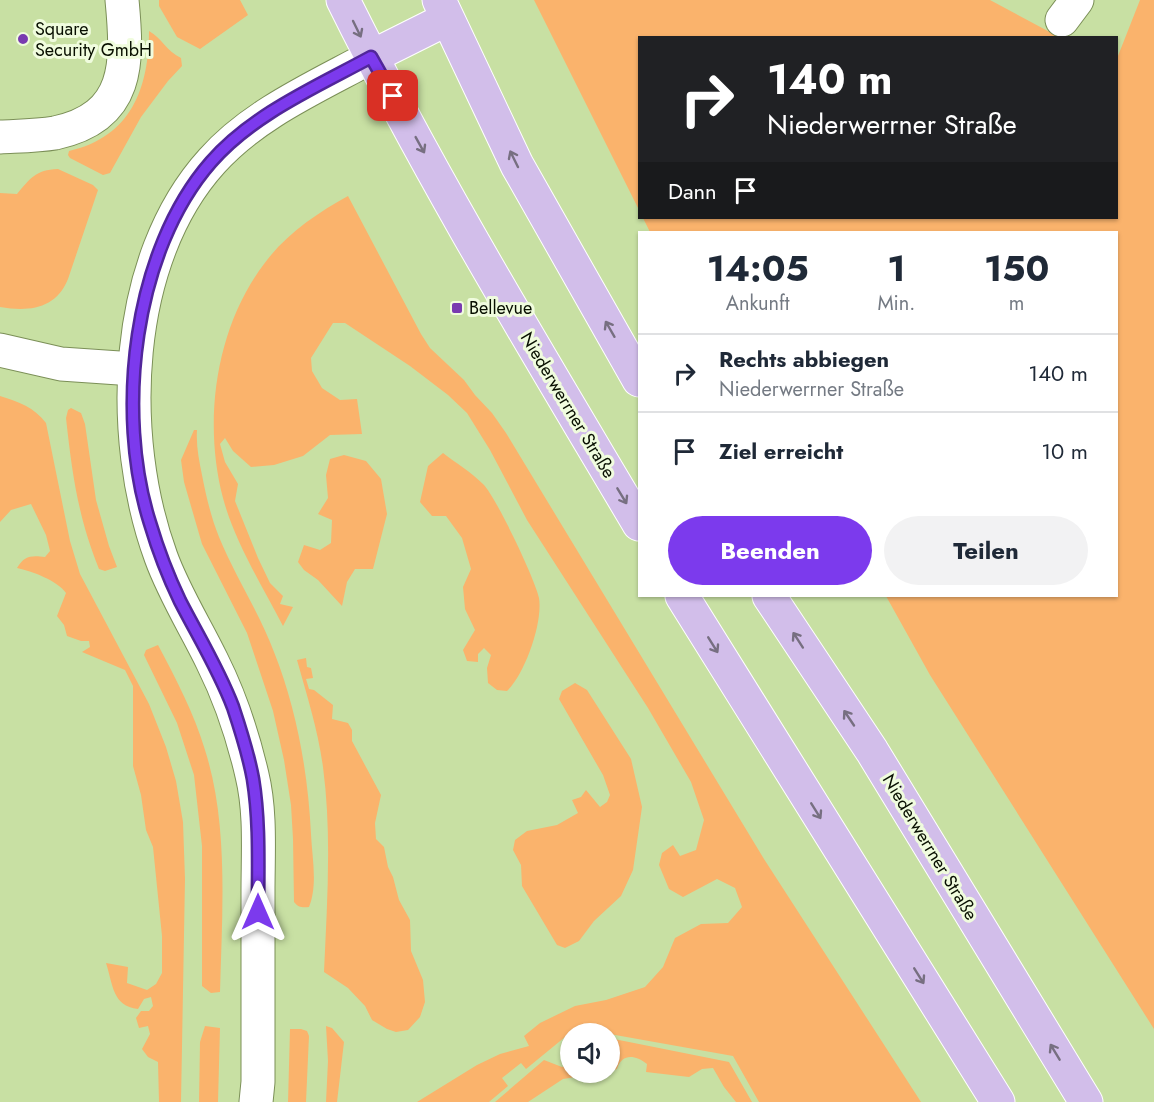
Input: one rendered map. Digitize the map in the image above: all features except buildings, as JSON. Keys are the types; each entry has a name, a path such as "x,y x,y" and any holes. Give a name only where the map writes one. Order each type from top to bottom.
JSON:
{"main road":[{"name":"Niederwerrner Straße","path":"343,0 371,57 500,290 638,522"},
{"path":"371,57 443,9 517,165 638,378"},
{"path":"683,597 998,1102"},
{"name":"Niederwerrner Straße","path":"770,597 872,751 1086,1102"}],"street":[{"path":"0,137 63,131 89,122 104,110 116,93 122,75 124,58 122,0"},
{"path":"256,1102 258,1082 258,825 253,777 233,708 174,587 149,521 134,432 132,402 134,369 144,303 157,258 174,219 192,187 212,161 248,129 288,102 371,57"},
{"path":"0,350 61,364 134,369"}],"shaded area":[{"path":"159,0 240,0 248,15 200,49 177,37 159,6"},
{"path":"534,0 990,0 1057,36 638,36 638,208"},
{"path":"1140,0 1154,0 1154,1029 930,675 887,597 1118,597 1118,231 650,231 644,219 1118,219 1118,56"},
{"path":"149,31 181,58 182,66 141,117 110,173 103,175 70,158 69,151 90,144 108,134 122,122 132,107 145,72"},
{"path":"58,169 93,185 98,190 68,279 56,297 40,306 21,309 0,307 0,193 17,194 30,179 39,173"},
{"path":"348,196 421,334 430,348 464,380 506,433 764,859 921,1102 759,1102 733,1056 620,1036 620,1023 560,1023 560,1041 526,1069 521,1063 502,1078 508,1086 489,1102 417,1102 477,1065 500,1054 529,1046 524,1036 540,1023 575,1006 606,1000 645,987 663,967 675,938 701,924 728,923 742,907 735,888 717,879 683,897 669,889 659,865 662,853 673,845 680,856 696,850 704,820 691,782 648,708 527,520 490,450 467,413 448,395 410,366 345,323 333,323 311,358 312,371 322,388 340,400 357,399 362,434 330,435 303,456 274,465 251,467 233,451 225,438 220,444 225,462 238,484 235,501 258,558 270,583 283,596 280,604 293,607 283,626 228,515 217,469 214,408 224,347 234,317 247,290 272,253 302,226"},
{"path":"0,396 31,409 46,423 70,541 80,574 149,704 166,747 176,781 183,822 185,879 181,1102 159,1102 158,1062 148,1057 142,1049 150,1034 148,1026 139,1028 136,1018 141,1011 149,1011 153,1006 151,997 144,999 138,1009 123,1004 112,986 106,963 128,967 127,983 147,990 156,984 162,973 162,936 153,847 146,830 141,795 133,766 133,686 125,670 82,652 90,647 89,641 67,636 64,625 57,616 66,593 57,584 44,577 17,568 25,559 32,556 45,557 50,551 46,535 31,504 11,510 0,522"},
{"path":"71,408 81,413 85,424 96,500 117,567 105,571 99,569 92,550 77,495 66,418"},
{"path":"194,430 197,430 200,464 216,529 268,637 295,719 304,765 313,861 314,880 309,907 300,907 294,902 291,805 273,711 247,633 202,544 184,482 181,460"},
{"path":"443,453 474,476 489,491 531,575 539,598 538,621 531,648 520,673 507,691 497,690 488,683 487,668 491,655 484,648 478,654 478,662 467,661 463,650 475,630 465,609 463,587 471,569 462,538 446,516 432,516 420,502 428,466"},
{"path":"344,455 366,461 381,479 387,514 373,569 355,569 347,582 342,606 298,562 304,545 320,550 331,543 332,520 318,514 328,498 326,475 330,459"},
{"path":"158,645 196,723 213,779 221,839 220,992 211,993 202,986 202,846 194,775 177,723 144,655 146,650"},
{"path":"306,658 307,667 311,668 313,678 306,679 309,689 314,690 333,705 332,719 348,723 352,730 352,741 381,795 375,823 376,839 384,847 399,900 410,920 411,951 423,980 425,1002 420,1017 408,1030 396,1032 372,1020 365,1006 348,988 324,972 328,870 326,793 321,753 297,660"},
{"path":"575,683 587,690 631,759 642,807 633,870 621,896 594,921 579,941 565,948 557,945 522,886 521,865 513,850 515,840 527,831 557,825 578,813 572,800 581,797 586,790 600,807 607,802 610,795 603,775 559,699 562,691"},
{"path":"205,1026 220,1028 218,1102 199,1102 200,1042"},
{"path":"326,1026 332,1028 344,1042 337,1102 326,1102 328,1061"},
{"path":"290,1029 307,1031 309,1036 306,1102 288,1102"},
{"path":"620,1040 729,1062 752,1102 736,1102 713,1068 702,1069 689,1077 646,1072 647,1064 634,1057 620,1063"},
{"path":"544,1060 560,1066 560,1081 528,1102 495,1102"}],"place":[{"name":"Square Security GmbH","path":"23,39"},
{"name":"Bellevue","path":"457,308"}],"route":[{"path":"258,912 258,825 253,777 233,708 212,661 180,601 162,559 149,521 142,490 132,402 139,332 150,281 169,229 192,187 212,161 231,143 288,102 371,57 393,96"}]}
